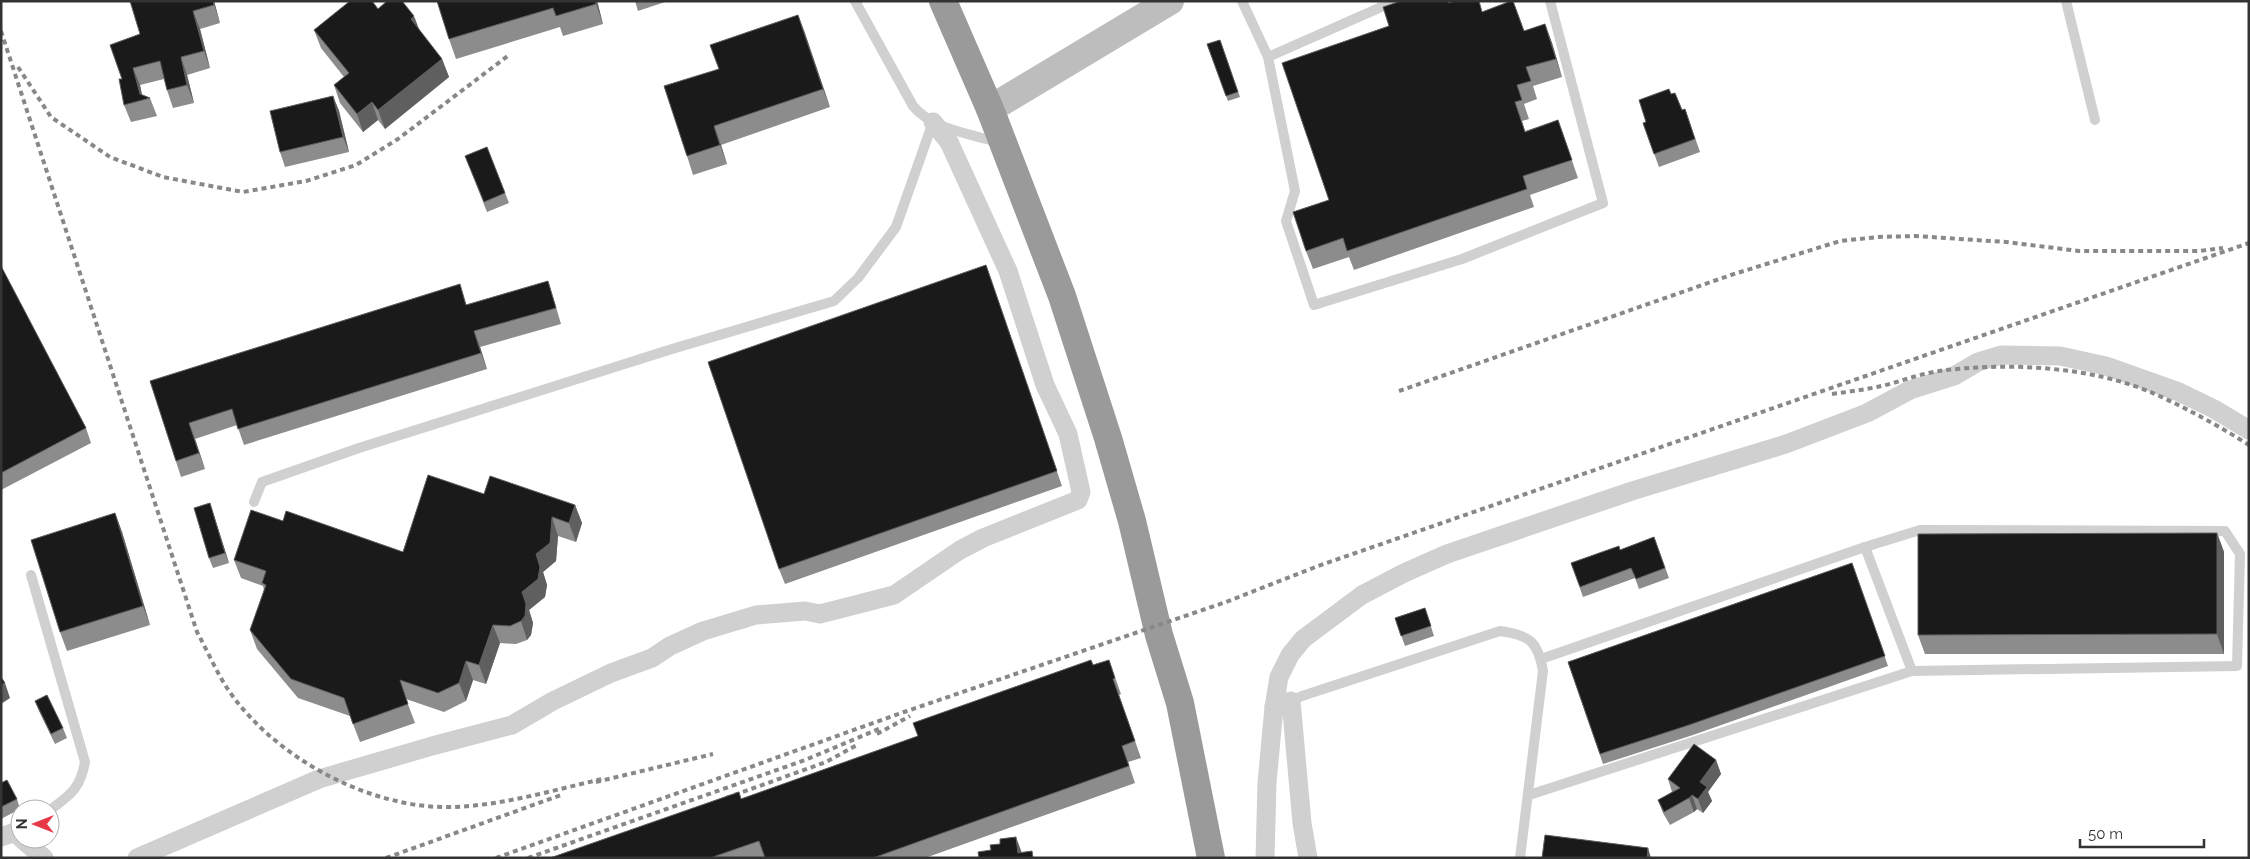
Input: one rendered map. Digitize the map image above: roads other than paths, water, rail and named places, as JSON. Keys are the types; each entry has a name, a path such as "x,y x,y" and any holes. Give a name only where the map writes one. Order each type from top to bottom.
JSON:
{"highway":[{"path":"943,1 990,109 1062,296 1108,438 1180,703 1211,858"}],"street":[{"path":"990,109 1170,1"},
{"path":"137,858 319,780 432,746 512,726 553,701 611,673 652,658 670,646 703,631 756,615 805,611 820,614 894,595 960,550 983,538 1078,500 1081,492 1068,434 1045,385 1008,271 949,142 933,122"},
{"path":"1308,858 1279,677 1290,655 1303,639 1362,595 1404,573 1447,554 1632,491 1786,444 1867,413 1910,390 1954,376 1978,362 2002,355 2060,356 2106,366 2179,392 2214,409 2249,430"},
{"path":"1265,858 1267,784 1282,704"},
{"path":"33,849 44,858"}],"lane":[{"path":"855,1 913,106 920,114 933,122 1003,144"},
{"path":"1242,1 1268,57 1295,191 1286,221 1314,305 1462,259 1602,203 1550,1"},
{"path":"1268,57 1395,1"},
{"path":"2066,1 2095,120"},
{"path":"254,502 262,482 342,454 672,349 834,301 858,278 896,227 933,122"},
{"path":"1529,795 1912,671 2237,666 2240,554 2225,531 1920,530 1541,659"},
{"path":"1866,547 1912,671"},
{"path":"31,575 85,762 82,779 75,791 60,802"},
{"path":"1282,704 1500,631 1520,634 1534,643 1541,659 1543,671 1520,858"}],"railway":[{"path":"1,31 197,632 227,688 247,713 270,736 297,757 326,775 357,789 422,806 473,806 529,796 602,779"},
{"path":"18,67 51,117 110,157 163,177 243,192 306,181 356,165 398,139 509,55"},
{"path":"1399,391 1731,275 1840,241 1915,236 2006,242 2079,251 2199,251 2223,248"},
{"path":"496,858 904,712 1226,602 1318,566 2249,243"},
{"path":"1832,394 1877,387 1931,372 1965,368 2021,367 2077,372 2104,377 2155,394 2203,418 2249,445"},
{"path":"877,734 910,716"},
{"path":"528,858 805,760 881,728"},
{"path":"726,798 826,762 857,745"},
{"path":"596,782 713,754"},
{"path":"386,858 561,795"}]}
